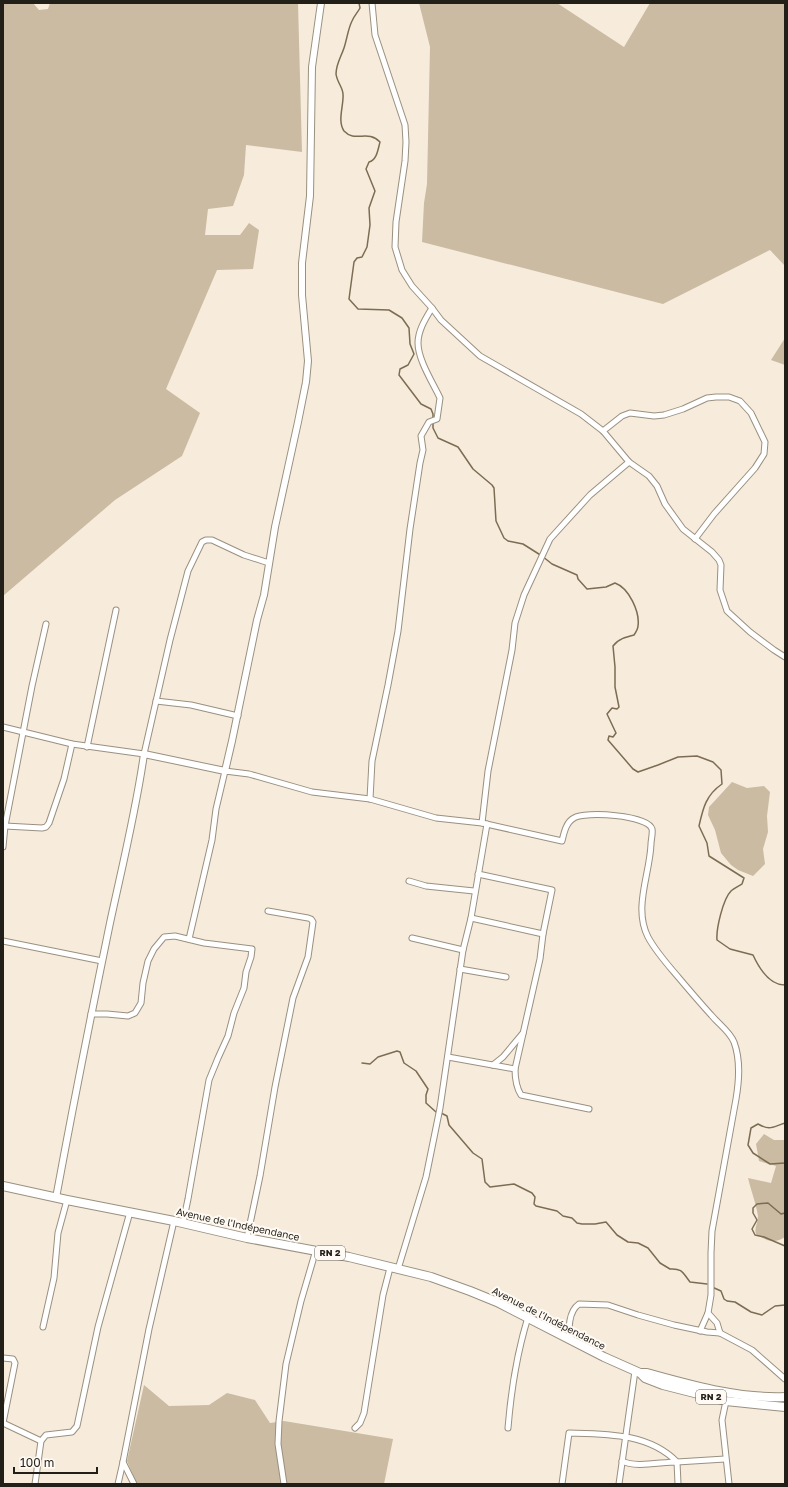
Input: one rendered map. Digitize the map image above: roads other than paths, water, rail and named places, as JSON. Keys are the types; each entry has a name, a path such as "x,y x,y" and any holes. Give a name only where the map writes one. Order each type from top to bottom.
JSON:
{"main road":[{"name":"Avenue de l'Indépendance","path":"3,1186 174,1221 247,1238 316,1250 431,1277 470,1291 528,1317 637,1372 645,1378 663,1385 726,1401 785,1407"},
{"name":"Avenue de l'Indépendance","path":"637,1372 647,1373 724,1392 785,1397"}],"street":[{"path":"189,939 212,840 216,809 238,716 257,620 264,595 275,527 298,422 306,375 308,360 302,296 302,263 310,196 312,67 321,3"},
{"path":"372,3 374,35 405,125 405,161 396,222 395,247 402,270 412,286 441,320 480,356 582,414 603,431 629,462 649,476 657,486 672,515 683,529 719,560 721,565 720,590 727,611 750,632 785,657"},
{"path":"370,799 372,761 398,632 410,529 423,450 421,436 430,421 437,419 440,398 426,370 418,343 423,323 432,308"},
{"path":"603,431 622,416 630,413 654,416 664,415 683,409 707,398 716,396 729,397 740,401 751,413 765,442 764,454 755,468 714,514 695,539"},
{"path":"355,1428 360,1423 364,1414 383,1295 426,1177 440,1108 460,968 471,918 474,891 478,874 489,764 512,650 515,623 524,595 550,539 590,495 629,462"},
{"path":"56,1198 91,1014 137,799 144,754 188,571 202,542 206,540 212,540 244,555 269,563"},
{"path":"87,747 116,610"},
{"path":"3,847 5,826 46,624"},
{"path":"156,701 191,705 238,716"},
{"path":"3,727 87,747 144,754 225,771 249,774 312,792 370,799 436,818 484,823 562,841 564,832 574,817 586,815 622,817 642,820 648,824 652,828 651,851 642,904 644,928 648,937 660,954 712,1017 732,1036 735,1044 738,1064 739,1079 736,1099 712,1231 711,1295 708,1312 700,1330"},
{"path":"5,826 46,827 49,823 64,779 72,744"},
{"path":"478,874 552,890 540,959 515,1069 515,1081 517,1089 521,1095 589,1109"},
{"path":"409,881 426,886 474,891"},
{"path":"247,1238 293,998 308,957 313,922 312,919 308,918 268,911"},
{"path":"471,918 544,934"},
{"path":"91,1014 128,1016 135,1013 141,1003 148,961 154,949 164,937 175,936 204,943 252,949 246,972 244,988 234,1013 228,1036 209,1080 183,1223"},
{"path":"412,938 463,950"},
{"path":"3,941 102,961"},
{"path":"460,968 506,977"},
{"path":"493,1065 504,1057 524,1031"},
{"path":"448,1057 515,1069"},
{"path":"43,1327 54,1278 58,1233 67,1200"},
{"path":"35,1484 41,1441 46,1435 72,1432 77,1426 98,1327 130,1212"},
{"path":"118,1484 124,1462 149,1329 174,1221"},
{"path":"284,1484 278,1444 279,1421 286,1364 301,1301 316,1250"},
{"path":"572,1340 569,1332 572,1314 576,1306 579,1304 608,1305 638,1315 700,1330 720,1333 752,1350 785,1378"},
{"path":"708,1312 717,1323 720,1333"},
{"path":"508,1428 509,1410 518,1360 528,1317"},
{"path":"3,1358 13,1360 15,1363 3,1423 41,1441"},
{"path":"619,1484 637,1372"},
{"path":"726,1401 722,1420 729,1484"},
{"path":"562,1484 569,1433 626,1437 656,1446 666,1452 677,1462 678,1484"},
{"path":"622,1460 627,1464 635,1464 726,1459"},
{"path":"124,1462 134,1484"}],"waterway":[{"path":"359,3 360,8 351,24 336,70 343,94 341,123 344,131 348,134 353,136 371,136 380,142 374,159 369,162 366,169 375,191 369,208 370,225 367,247 362,257 357,258 354,262 349,299 358,309 389,310 402,318 409,328 410,344 414,354 408,365 400,369 399,375 421,404 431,409 433,414 433,428 438,438 458,447 473,469 494,488 496,521 504,538 508,541 523,544 552,564 577,575 578,579 587,589 606,587 615,583 629,595 637,614 638,627 634,635 620,640 613,646 615,687 619,707 617,709 612,708 607,714 616,733 613,737 609,736 608,740 633,769 638,772 678,757 697,756 713,762 721,770 722,784 712,793 706,802 699,826 707,843 709,856 744,878 742,884 731,891 725,900 719,922 717,940 730,949 753,955 758,965 769,979 785,985"},
{"path":"362,1063 370,1064 378,1057 397,1051 400,1052 404,1063 416,1071 428,1089 426,1103 436,1112"},
{"path":"441,1113 447,1116 449,1125 473,1153 482,1159 485,1182 490,1187 514,1184 532,1193 535,1197 534,1204 536,1206 557,1211 563,1216 572,1218 577,1223 595,1224 606,1222 617,1235 628,1242 638,1243 648,1248 660,1263 670,1269 680,1270 690,1282 707,1284"},
{"path":"785,1123 769,1128 758,1124 751,1128 748,1145 753,1153 770,1164 785,1163"},
{"path":"785,1213 781,1214 768,1203 757,1204 753,1208 753,1213 757,1220 752,1229 755,1235 764,1237 785,1246"},
{"path":"712,1287 721,1291 724,1299 727,1301 735,1302 751,1312 762,1315 775,1306 785,1305"}]}
